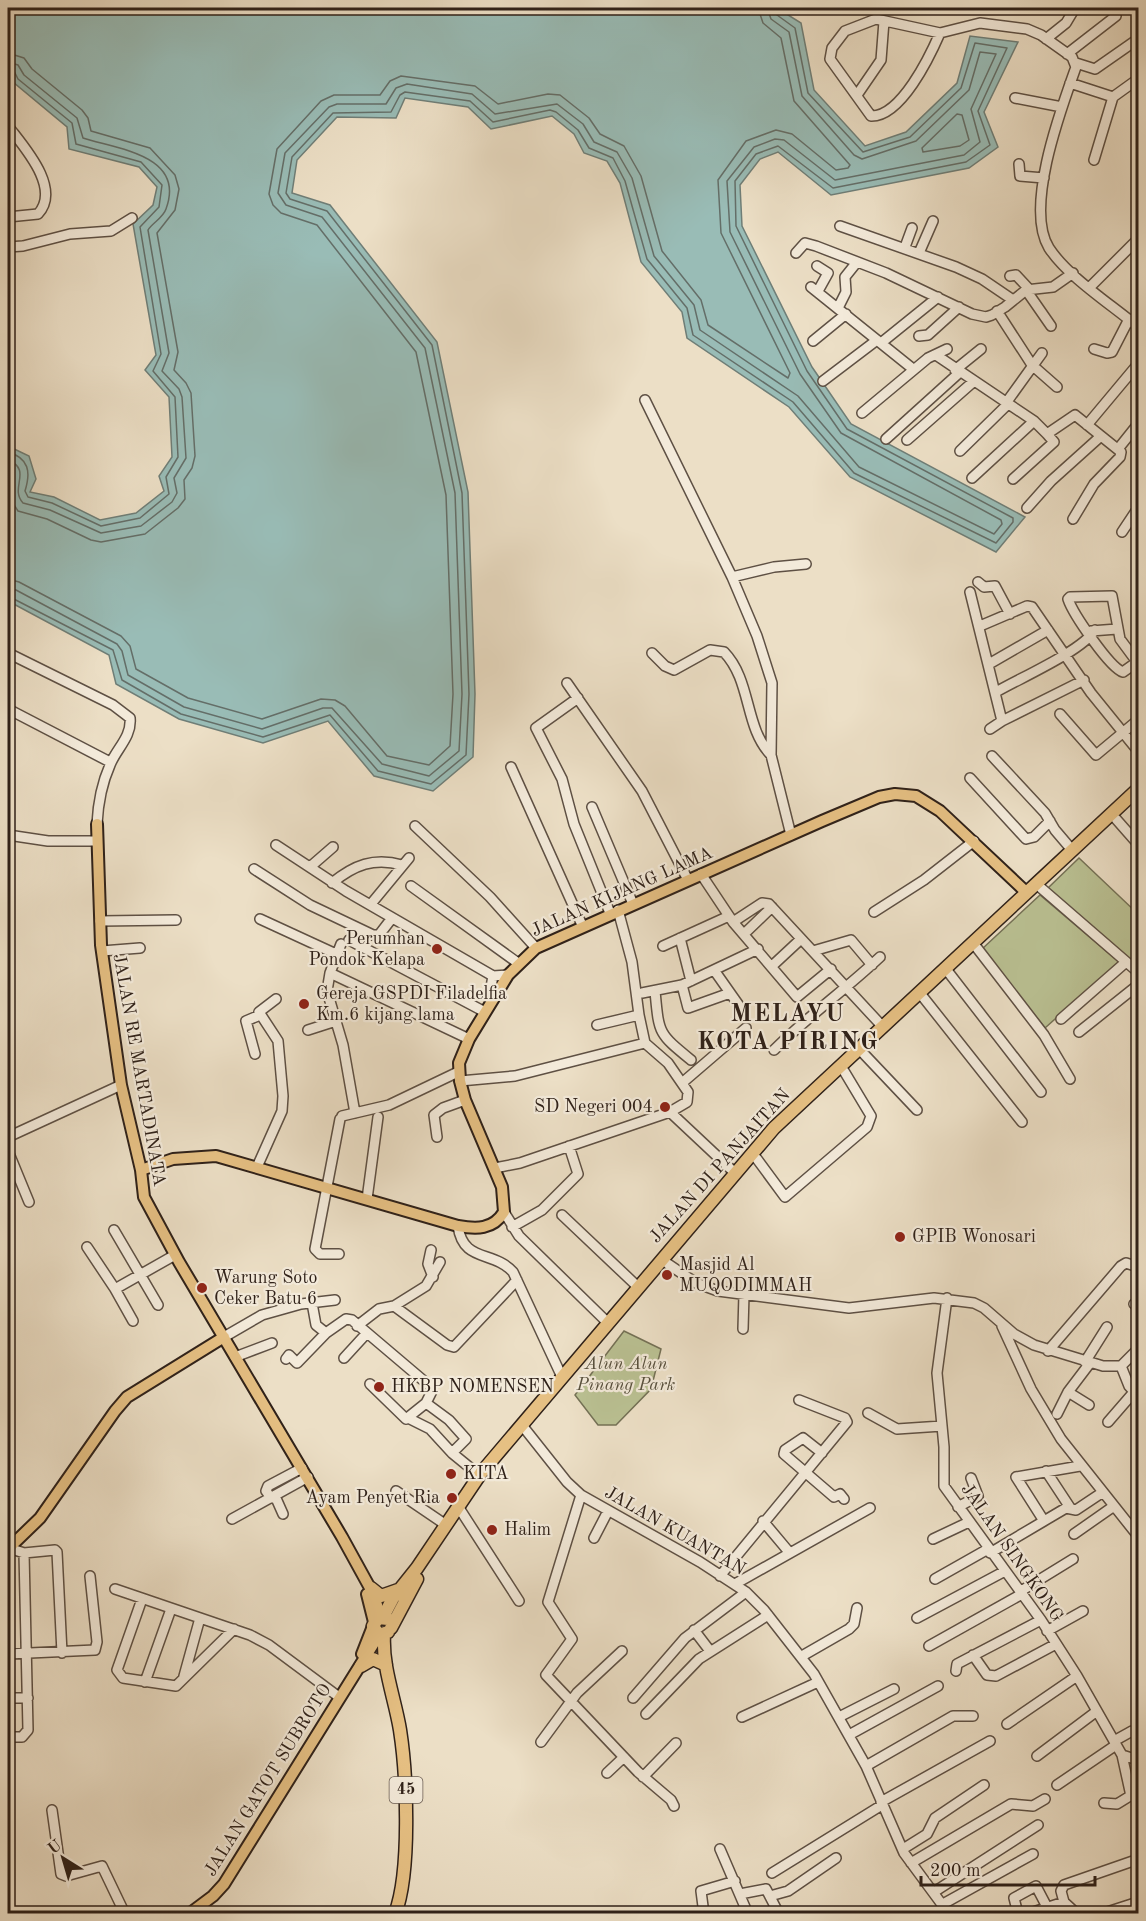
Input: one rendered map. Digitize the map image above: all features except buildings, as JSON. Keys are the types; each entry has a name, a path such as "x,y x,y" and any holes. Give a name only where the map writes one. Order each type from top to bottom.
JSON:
{"highway":[{"name":"JALAN DI PANJAITAN","path":"383,1629 393,1598 408,1585 498,1459 757,1159 844,1071 882,1026 1138,789"},
{"name":"JALAN DI PANJAITAN","path":"408,1585 479,1475 774,1128 924,997 1138,799"},
{"path":"371,1588 377,1596 383,1596 408,1585"},
{"path":"385,1663 383,1629 408,1585"},
{"path":"369,1655 378,1654 385,1663"},
{"path":"361,1666 373,1659 385,1663"},
{"name":"45","path":"385,1663 400,1732 407,1794 400,1895 395,1914"}],"main road":[{"name":"JALAN KIJANG LAMA","path":"459,1076 460,1057 485,1012 508,975 536,948 582,925 879,797 902,794 925,801 974,841 1026,892"},
{"name":"JALAN RE MARTADINATA","path":"97,824 95,841 102,951 121,1085 141,1170 144,1197 175,1255 371,1588 383,1629"},
{"path":"141,1170 173,1159 210,1156 325,1186 458,1226 475,1228 490,1226 504,1212 504,1195 495,1168 465,1100 459,1076"},
{"path":"8,1549 40,1518 127,1397 224,1337"},
{"name":"JALAN RE MARTADINATA","path":"351,1555 383,1629"},
{"path":"346,1687 369,1655 383,1629"},
{"path":"346,1687 383,1629"},
{"name":"JALAN GATOT SUBROTO","path":"193,1913 224,1884 346,1687"}],"street":[{"path":"1046,39 1066,23 1075,8"},
{"path":"1067,54 1116,16"},
{"path":"940,33 927,62 906,93 895,105 872,117 836,70 829,56 845,31 880,20 940,33 969,24 994,23 1027,30 1046,39 1076,63 1095,69 1138,39"},
{"path":"857,95 881,60 880,20"},
{"path":"1076,63 1062,107 1040,199 1044,237 1050,250 1073,273 1138,327"},
{"path":"1094,160 1113,97 1138,79"},
{"path":"1070,83 1113,97"},
{"path":"1015,99 1062,107"},
{"path":"8,126 37,165 44,200 38,214 8,218"},
{"path":"1019,164 1020,176 1044,178"},
{"path":"8,247 23,246 70,234 111,231 132,218"},
{"path":"919,253 933,221"},
{"path":"840,225 904,247 982,279 1013,300"},
{"path":"904,247 912,228"},
{"path":"1090,287 1138,239"},
{"path":"796,253 805,243 857,262 986,317 1027,289 1053,287 1073,273"},
{"path":"838,308 846,292 845,277 857,262"},
{"path":"817,266 828,273 814,289 913,369"},
{"path":"1010,276 1016,275 1051,327"},
{"path":"823,381 938,297"},
{"path":"919,336 928,335 959,307"},
{"path":"997,311 1032,365 1057,387"},
{"path":"813,341 846,314"},
{"path":"1094,349 1112,352 1129,319"},
{"path":"862,413 913,369 947,349"},
{"path":"886,439 981,349"},
{"path":"960,451 1007,403 1042,352"},
{"path":"936,355 1034,421 1054,442 1013,480"},
{"path":"1087,426 1138,364"},
{"path":"908,440 973,382"},
{"path":"645,400 732,577 757,636 772,683 771,756 791,835"},
{"path":"1047,434 1073,415 1121,452 1120,457 1094,484 1073,519"},
{"path":"972,478 1034,421"},
{"path":"1118,449 1138,424"},
{"path":"1028,508 1051,481 1101,436"},
{"path":"1122,532 1138,508"},
{"path":"732,577 774,567 806,564"},
{"path":"978,582 984,587 995,586 1010,614"},
{"path":"970,592 1002,721"},
{"path":"1112,596 1117,629 1122,644 1137,662 1123,672 1116,668 1069,602 1070,597 1112,596"},
{"path":"980,626 1031,606 1062,654 1138,751"},
{"path":"996,692 1062,654 1091,633 1117,629"},
{"path":"989,664 1048,630"},
{"path":"652,653 665,666 674,669 710,650 724,652 744,690 757,737 771,756"},
{"name":"JALAN RE MARTADINATA","path":"8,653 113,705 127,716 130,730 110,762 98,805 97,824"},
{"path":"990,729 1083,680"},
{"path":"567,683 642,791 688,880"},
{"path":"495,1168 513,1165 670,1112 689,1099 688,1092 663,1057 645,1043 632,962 614,912 574,824 562,779 536,728 578,698"},
{"path":"8,709 110,762"},
{"path":"1060,714 1094,754 1123,734 1138,720"},
{"path":"992,756 1050,821 1072,850"},
{"path":"511,767 582,925"},
{"path":"970,778 1026,839 1034,837 1050,821"},
{"path":"592,807 633,904"},
{"path":"1116,819 1138,844"},
{"path":"415,826 485,892 536,948"},
{"path":"8,835 48,841 95,841"},
{"path":"874,912 924,880 974,841"},
{"path":"276,845 332,883 493,976 508,975"},
{"path":"310,867 333,847"},
{"path":"332,883 355,866 406,861 371,904"},
{"path":"254,869 310,905 373,935 379,935 392,918"},
{"path":"701,874 731,919 798,997 828,966 841,943"},
{"path":"411,886 518,963"},
{"path":"1041,888 1138,972"},
{"path":"663,946 731,919 762,903 772,907 882,1026"},
{"path":"744,934 772,907"},
{"path":"260,919 336,954"},
{"path":"100,921 176,920"},
{"path":"680,938 687,983 688,1008 730,993"},
{"path":"772,966 801,939"},
{"path":"813,951 852,941 872,965"},
{"path":"355,1113 336,1021 327,991 336,954 345,942 485,1012"},
{"path":"102,951 140,948"},
{"path":"977,948 1044,1035 1070,1079"},
{"path":"642,993 687,983 758,949"},
{"path":"774,1050 812,1012 847,988 880,957"},
{"path":"1061,1019 1126,962"},
{"path":"714,970 745,1014"},
{"path":"330,973 469,1039"},
{"path":"949,973 1041,1092"},
{"path":"493,976 491,987 495,996"},
{"path":"1079,1032 1138,985"},
{"path":"655,991 658,1025 662,1035 691,1060"},
{"path":"924,997 1022,1122"},
{"path":"257,1167 282,1111 283,1096 278,1041 260,1015 261,1009 276,999"},
{"path":"255,1054 246,1021 260,1015"},
{"path":"597,1025 639,1015"},
{"path":"308,1030 336,1021"},
{"path":"682,1083 746,1028"},
{"path":"339,1254 320,1254 315,1249 325,1186 341,1118 389,1105 459,1076 508,1078 645,1043"},
{"path":"861,1051 917,1110"},
{"path":"757,1159 785,1197 867,1127 871,1116 844,1071"},
{"path":"8,1136 121,1085"},
{"path":"437,1137 434,1115 443,1108 465,1100"},
{"path":"670,1112 735,1173"},
{"path":"367,1199 378,1117"},
{"path":"512,1227 549,1205 578,1174 569,1146"},
{"path":"8,1151 29,1202"},
{"path":"504,1212 512,1227 608,1323"},
{"path":"562,1215 638,1287"},
{"path":"458,1226 460,1240 468,1249 502,1263 513,1272 562,1377"},
{"path":"114,1230 158,1305"},
{"path":"87,1247 133,1320"},
{"path":"431,1250 428,1264 433,1276"},
{"path":"115,1289 175,1255"},
{"path":"357,1326 379,1309 394,1306 417,1294 433,1276 440,1262"},
{"path":"1048,1351 1121,1266 1126,1263 1138,1267"},
{"path":"668,1264 701,1285 744,1294 856,1308 918,1299 947,1299 978,1304 1023,1340 1048,1351 1111,1367 1121,1366 1138,1351"},
{"path":"394,1306 447,1345 454,1347 517,1280"},
{"path":"743,1329 744,1294"},
{"name":"JALAN SINGKONG","path":"947,1299 937,1373 944,1482 958,1507 1022,1593 1077,1676 1122,1755 1135,1794"},
{"path":"224,1337 262,1315 335,1300"},
{"path":"312,1303 316,1325 326,1333"},
{"path":"286,1359 289,1355 297,1363 326,1333 346,1319 431,1387 432,1391 426,1403 410,1419"},
{"path":"1001,1324 1030,1389 1080,1466 1138,1536"},
{"path":"1057,1414 1107,1327"},
{"path":"344,1358 366,1335"},
{"path":"236,1357 272,1343"},
{"path":"1108,1422 1136,1394 1121,1366"},
{"path":"370,1384 405,1418 430,1429 452,1453 479,1475"},
{"path":"1068,1392 1089,1405"},
{"path":"720,1576 848,1420 799,1400"},
{"path":"426,1403 465,1437 465,1441 452,1453"},
{"path":"868,1413 897,1429 942,1426"},
{"name":"JALAN KUANTAN","path":"525,1429 567,1482 581,1495 735,1584 768,1615 802,1656 818,1682 866,1766 903,1849 949,1914"},
{"path":"822,1453 803,1438 785,1450 785,1456 834,1497 840,1494 844,1499"},
{"path":"1044,1521 1015,1480 1018,1475 1080,1466"},
{"path":"1046,1471 1071,1509"},
{"path":"283,1514 273,1497 266,1491 268,1486 305,1473"},
{"path":"958,1507 978,1496 971,1478"},
{"path":"396,1491 446,1525"},
{"path":"935,1579 1066,1508 1076,1510 1103,1492"},
{"path":"581,1495 548,1602 572,1638 546,1675 643,1777 671,1800 674,1806"},
{"path":"232,1519 273,1497"},
{"path":"1074,1534 1114,1506"},
{"path":"735,1584 870,1508"},
{"path":"462,1511 519,1601"},
{"path":"594,1538 608,1511"},
{"path":"764,1521 789,1552"},
{"path":"933,1539 969,1522"},
{"path":"8,1549 24,1553 55,1550 57,1552 62,1653"},
{"path":"8,1737 26,1734 28,1698 24,1553"},
{"path":"929,1646 1022,1593 1072,1559"},
{"path":"917,1617 1005,1571"},
{"path":"8,1654 92,1652 96,1648 90,1576"},
{"path":"115,1589 234,1629 269,1645 339,1697"},
{"path":"633,1698 694,1630 746,1592"},
{"path":"142,1599 117,1670 123,1678 172,1686 234,1629"},
{"path":"802,1656 849,1629 854,1624 857,1608"},
{"path":"146,1682 171,1609"},
{"path":"1047,1631 1083,1611"},
{"path":"646,1714 690,1667 710,1651 768,1615"},
{"path":"183,1678 200,1618"},
{"path":"956,1671 957,1664 1041,1620"},
{"path":"694,1630 710,1651"},
{"path":"973,1655 987,1675 996,1676 1056,1644"},
{"path":"541,1742 580,1689 622,1651"},
{"path":"1007,1724 1077,1676"},
{"path":"742,1717 818,1682"},
{"path":"849,1735 938,1686"},
{"path":"838,1717 894,1689"},
{"path":"8,1698 28,1698"},
{"path":"1037,1756 1097,1711"},
{"path":"866,1766 953,1716 973,1716"},
{"path":"1058,1785 1132,1731 1138,1732"},
{"path":"772,1874 882,1803 990,1741"},
{"path":"643,1777 676,1743"},
{"path":"1122,1755 1138,1760"},
{"path":"607,1773 624,1757"},
{"path":"903,1849 927,1834 933,1820 984,1785"},
{"path":"1104,1803 1117,1804 1135,1794"},
{"path":"911,1863 1011,1804 1033,1806 1045,1799"},
{"path":"52,1810 61,1874 66,1876 102,1866 125,1914"},
{"path":"934,1892 1038,1825"},
{"path":"720,1849 748,1914"},
{"path":"943,1904 1034,1854"},
{"path":"770,1896 788,1891 836,1858"},
{"path":"1077,1914 1064,1902 1061,1891 1064,1885 1133,1861"},
{"path":"704,1914 700,1891 735,1881"},
{"path":"1018,1914 1014,1898 1036,1887 1047,1907"},
{"path":"740,1894 763,1889 770,1896 779,1914"},
{"path":"1027,1914 1064,1902"},
{"path":"1101,1914 1138,1902"}],"green space":[{"path":"1079,858 1138,914 1138,967 1047,889"},
{"path":"1040,895 1119,962 1045,1028 982,949"},
{"name":"Alun Alun Pinang Park","path":"624,1331 661,1349 651,1389 616,1425 598,1425 575,1395"}],"water":[{"path":"8,8 777,8 801,23 814,90 865,146 906,132 957,83 970,36 1018,42 984,112 998,147 969,168 831,195 778,152 760,159 740,185 742,226 812,367 851,424 1025,517 996,552 850,477 789,407 687,338 682,312 641,262 620,183 607,161 584,153 574,134 552,116 491,129 468,107 405,98 396,118 337,117 297,160 292,193 330,205 437,342 468,492 475,694 473,757 433,791 374,776 328,721 263,743 179,719 116,684 109,655 8,601 8,446 29,456 36,479 30,492 54,497 100,520 136,513 164,491 159,476 172,457 169,397 145,370 156,355 133,224 153,205 157,187 139,167 69,149 67,127 13,82 8,69"}],"place":[{"name":"Perumhan Pondok Kelapa","path":"437,949"},
{"name":"Gereja GSPDI Filadelfia Km.6 kijang lama","path":"304,1004"},
{"name":"SD Negeri 004","path":"665,1107"},
{"name":"GPIB Wonosari","path":"900,1237"},
{"name":"Masjid Al MUQODIMMAH","path":"667,1275"},
{"name":"Warung Soto Ceker Batu 6","path":"202,1288"},
{"name":"HKBP NOMENSEN","path":"379,1387"},
{"name":"KITA","path":"451,1474"},
{"name":"Ayam Penyet Ria","path":"452,1498"},
{"name":"Halim","path":"492,1530"}],"district":[{"name":"MELAYU KOTA PIRING","path":"788,1029"}]}
